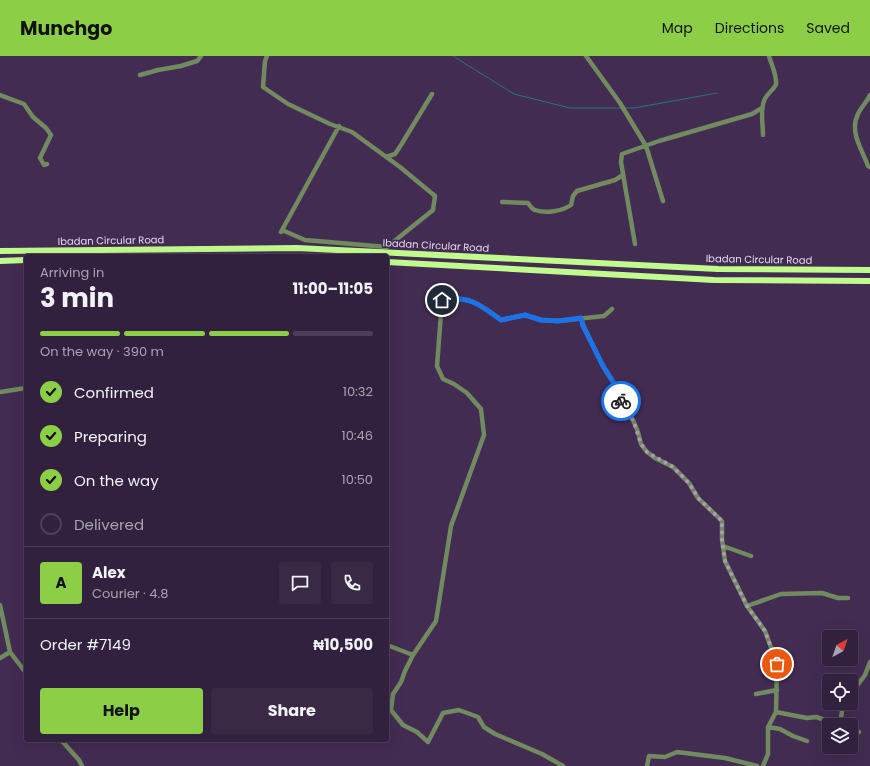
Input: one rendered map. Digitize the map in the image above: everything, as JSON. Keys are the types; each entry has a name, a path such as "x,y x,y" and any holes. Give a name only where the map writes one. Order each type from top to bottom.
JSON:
{"highway":[{"name":"Ibadan Circular Road","path":"0,251 297,248 718,269 870,270"},
{"path":"0,261 24,260"},
{"name":"Ibadan Circular Road","path":"389,262 714,280 870,281"}],"street":[{"path":"140,76 158,70 181,66 197,61 201,56"},
{"path":"267,56 265,61 263,87 288,104 330,124 339,126 352,132 436,196 433,210 386,247 305,240 282,231 339,126"},
{"path":"586,56 627,112 646,146 663,201"},
{"path":"763,135 762,108 766,96 774,89 776,84 769,56"},
{"path":"386,157 395,154 432,94"},
{"path":"0,95 24,104 33,117 46,128 51,135 40,158 44,165 47,164"},
{"path":"870,95 868,101 858,114 855,130 857,141 868,166 870,167"},
{"path":"635,244 621,162 622,154 659,141 752,114 762,108"},
{"path":"502,202 528,203 534,210 541,211 564,210 571,205 573,196 577,191 615,180 623,175"},
{"path":"563,766 542,754 496,734 484,727 478,718 459,710 443,713 428,742 417,732 403,725 391,710 393,694 401,682 412,656 436,621 451,526 484,435 481,409 467,393 454,384 443,379 437,366 442,300 455,298 466,299 480,305 501,320 525,315 541,320 558,321 604,316 612,309"},
{"path":"581,318 583,326 603,366 615,385 618,396 625,410 633,420 641,444 647,452 655,458 673,467 689,483 698,498 722,521 725,561 747,606 765,631 777,664 776,712 768,727 768,754 762,766"},
{"path":"0,392 24,388"},
{"path":"723,546 751,556"},
{"path":"747,606 781,594 822,593 838,598 848,598"},
{"path":"0,605 10,652 24,670"},
{"path":"389,646 412,656"},
{"path":"0,658 10,652"},
{"path":"858,684 865,675 870,662"},
{"path":"756,694 777,690"},
{"path":"776,712 807,718 816,717 822,719"},
{"path":"768,727 780,729 807,741"},
{"path":"62,742 79,760 82,766"},
{"path":"647,766 648,756 665,757 677,752 726,758 757,766"}],"waterway":[{"path":"453,56 514,94 570,108 622,108"},
{"path":"625,108 634,108 717,93"}],"way so far":[{"path":"621,401 625,410 633,420 641,444 647,452 673,467 689,483 698,498 722,521 722,540 725,561 747,606 765,631 777,664"}],"route":[{"path":"442,300 455,298 466,299 480,305 501,320 525,315 541,320 558,321 581,318 583,326 603,366 610,375 621,401"}]}
